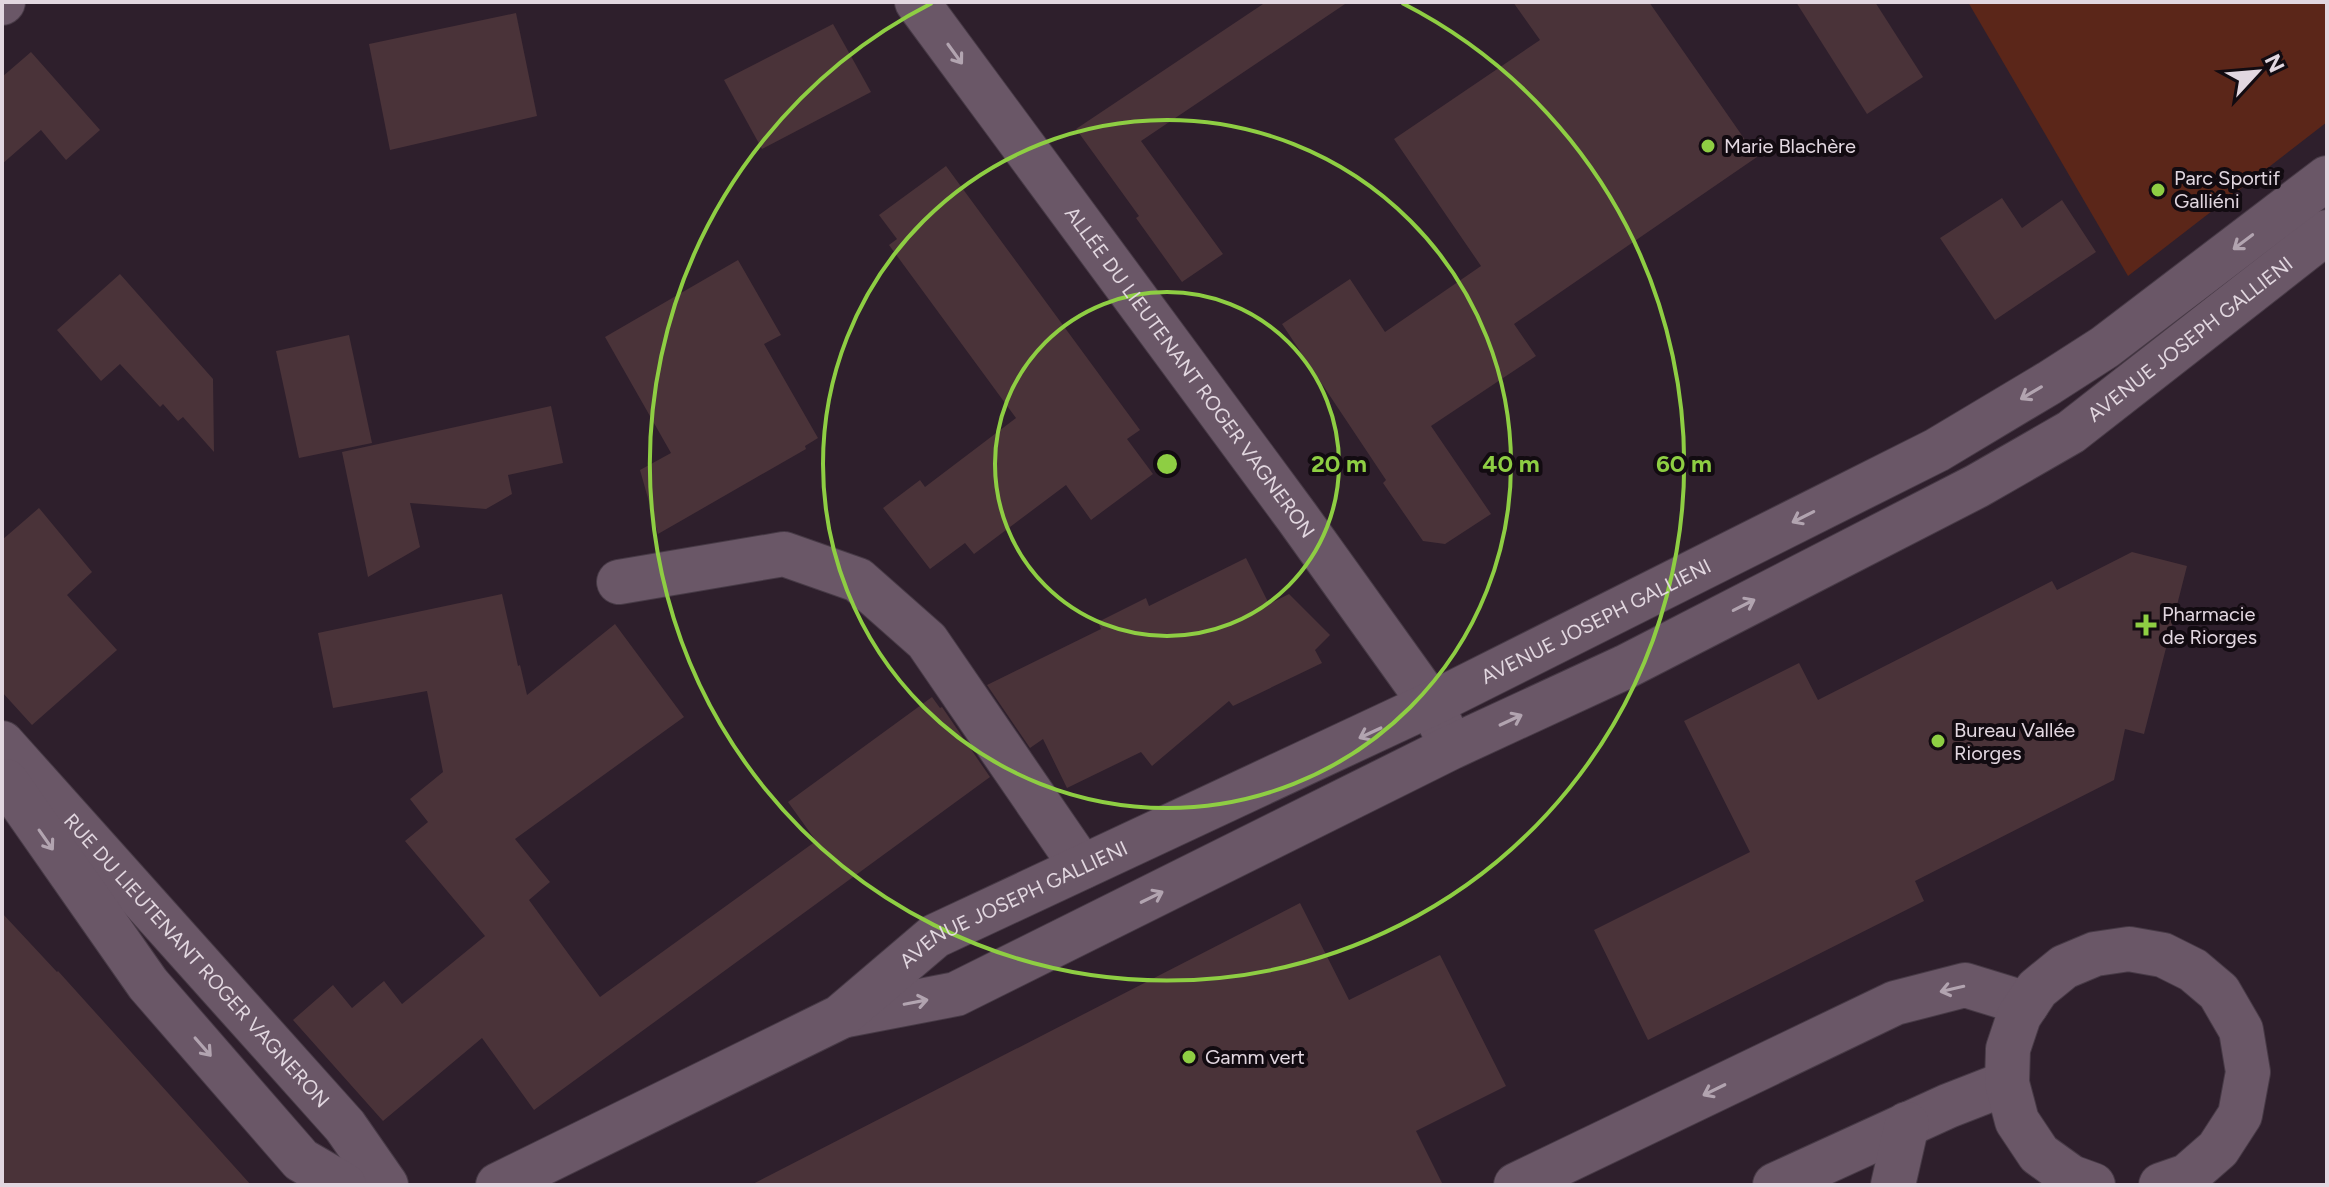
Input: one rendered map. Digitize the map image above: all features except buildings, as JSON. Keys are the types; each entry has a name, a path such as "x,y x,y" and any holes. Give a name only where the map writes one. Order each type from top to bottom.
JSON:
{"street":[{"name":"ALLÉE DU LIEUTENANT ROGER VAGNERON","path":"917,2 1431,704 1452,747"},
{"name":"AVENUE JOSEPH GALLIENI","path":"513,1182 840,1017 935,936 1431,704 1937,450 2105,347 2327,178"},
{"name":"AVENUE JOSEPH GALLIENI","path":"840,1017 956,994 1452,747 1625,667 1977,486 2071,432 2327,232"},
{"path":"619,582 784,554 858,580 927,641 1082,867"},
{"name":"RUE DU LIEUTENANT ROGER VAGNERON","path":"2,743 345,1126 386,1185"},
{"name":"RUE DU LIEUTENANT ROGER VAGNERON","path":"2,776 148,984 301,1160 344,1185"},
{"path":"2093,1185 2071,1177 2039,1154 2017,1121 2007,1083 2008,1049 2019,1016 2037,989 2064,967 2095,954 2129,949 2163,955 2193,970 2219,992 2241,1030 2248,1072 2240,1115 2218,1149 2187,1176 2161,1185"},
{"path":"1516,1185 1895,1003 1965,985 2027,1004"},
{"path":"1803,1179 1907,1124 2007,1083"},
{"path":"1893,1185 1907,1124"}],"shaded area":[{"name":"Parc Sportif Galliéni","path":"1968,2 2327,2 2327,122 2128,276"}],"place":[{"name":"Marie Blachère","path":"1708,146"},
{"name":"Parc Sportif Galliéni","path":"2158,190"},
{"name":"Pharmacie de Riorges","path":"2146,625"},
{"name":"Bureau Vallée Riorges","path":"1938,741"},
{"name":"Gamm vert","path":"1189,1057"}]}
